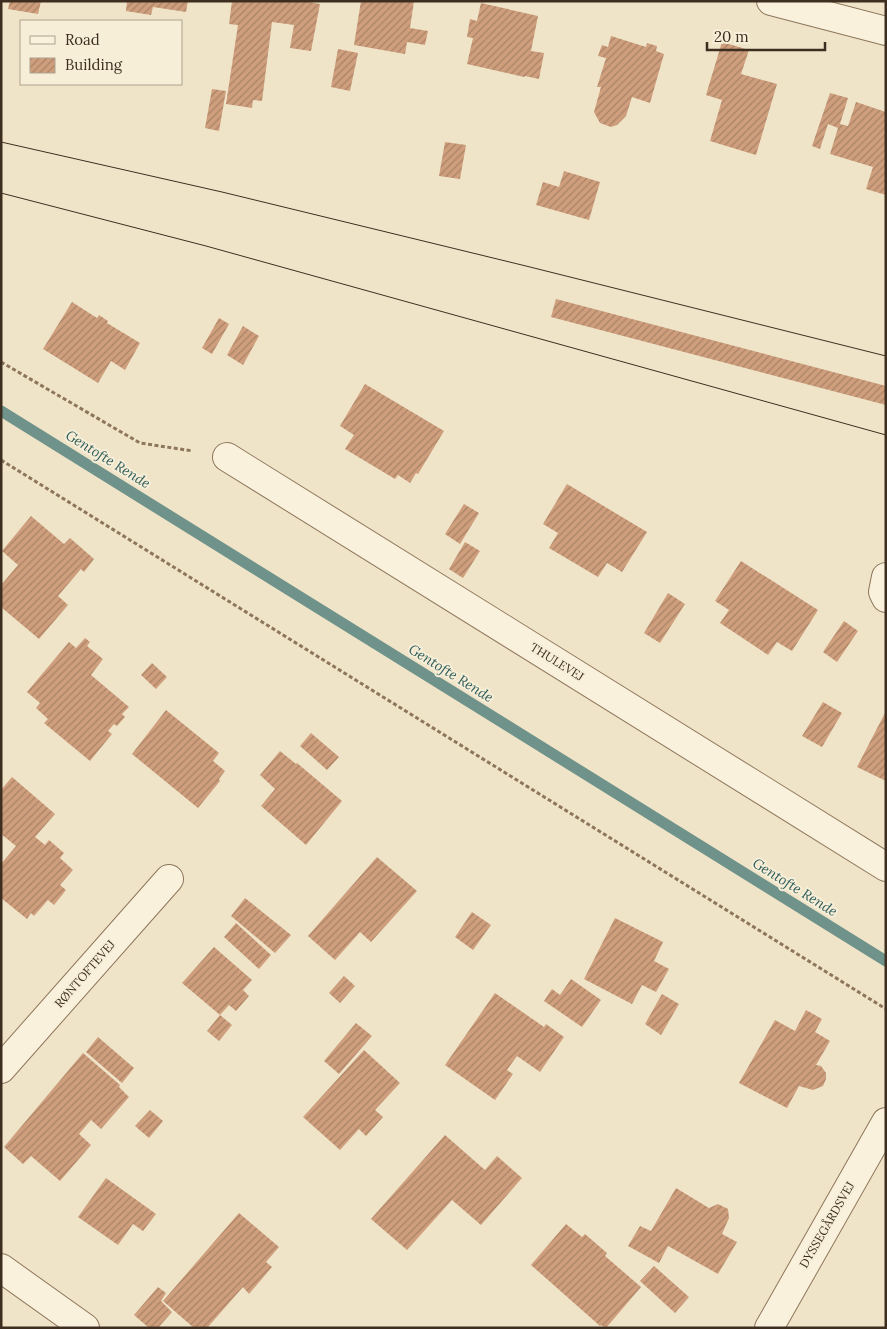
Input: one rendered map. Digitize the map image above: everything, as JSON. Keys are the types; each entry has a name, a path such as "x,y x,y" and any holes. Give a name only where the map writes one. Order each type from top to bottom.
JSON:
{"street":[{"path":"770,1 886,30"},
{"name":"THULEVEJ","path":"228,457 886,867"},
{"path":"886,577 883,592 886,598"},
{"name":"RØNTOFTEVEJ","path":"1,1069 169,879"},
{"name":"DYSSEGÅRDSVEJ","path":"769,1328 886,1122"},
{"path":"1,1268 85,1328"}],"path":[{"path":"1,362 140,443 228,457"},
{"path":"1,460 886,1009"}],"building":[{"path":"10,1 41,1 38,14 8,9"},
{"path":"127,1 188,1 186,12 153,7 151,15 126,11"},
{"path":"232,1 303,1 320,4 311,51 290,48 294,25 272,22 262,101 253,100 252,108 226,104 238,25 229,24"},
{"path":"361,1 414,1 410,28 428,31 425,45 407,42 405,54 354,45"},
{"path":"481,3 538,16 531,51 544,53 539,79 467,64 473,38 467,37 470,19 477,21"},
{"path":"611,36 646,47 647,43 657,46 656,51 664,54 650,103 632,97 626,116 617,125 611,127 600,123 594,112 601,87 597,87 606,58 598,56 602,45 608,47"},
{"path":"722,42 749,50 741,74 777,84 756,155 710,141 722,100 706,95"},
{"path":"338,49 358,53 350,91 331,87"},
{"path":"212,89 226,91 219,131 205,128"},
{"path":"830,93 848,98 840,124 848,126 856,102 886,112 886,195 866,189 873,167 830,154 838,128 828,124 820,149 812,146"},
{"path":"445,142 466,145 460,179 439,176"},
{"path":"564,171 600,182 589,220 536,205 543,182 559,187"},
{"path":"556,299 886,386 886,405 551,317"},
{"path":"72,302 97,318 99,315 108,321 107,323 140,343 125,370 111,361 98,383 43,349"},
{"path":"219,318 229,324 212,354 202,348"},
{"path":"243,326 259,336 243,365 227,355"},
{"path":"365,384 444,431 418,474 416,473 410,483 398,475 395,479 345,449 354,435 340,426"},
{"path":"567,484 647,532 622,572 607,563 598,577 549,548 558,533 543,524"},
{"path":"464,504 479,513 460,544 445,534"},
{"path":"31,516 64,544 70,538 94,559 84,572 81,569 58,596 68,605 39,639 1,607 1,585 18,565 2,551"},
{"path":"465,542 480,551 463,578 449,569"},
{"path":"741,561 818,610 792,651 777,642 768,655 720,623 729,610 715,601"},
{"path":"668,593 685,604 660,643 644,633"},
{"path":"844,621 858,631 837,662 823,652"},
{"path":"85,638 90,642 87,646 103,659 91,675 129,707 122,714 125,717 117,726 114,724 108,731 112,734 90,761 44,723 48,719 36,708 40,703 27,692 69,642 76,648"},
{"path":"152,663 167,677 156,689 141,675"},
{"path":"823,702 842,713 822,747 802,736"},
{"path":"166,710 219,753 213,761 225,771 219,779 220,781 198,808 132,754"},
{"path":"886,711 886,781 857,767"},
{"path":"311,733 339,757 327,770 300,746"},
{"path":"280,751 342,801 306,845 261,806 275,789 260,775"},
{"path":"12,777 55,814 35,837 45,845 49,840 64,853 60,858 73,870 60,885 66,890 54,905 48,900 34,916 31,913 27,919 1,898 1,864 16,846 1,834 1,790"},
{"path":"377,857 417,891 371,942 360,932 335,960 308,936"},
{"path":"245,898 291,935 275,953 231,916"},
{"path":"472,912 491,925 473,950 455,937"},
{"path":"615,918 663,942 654,961 669,969 656,992 642,985 632,1004 584,979"},
{"path":"236,923 271,955 259,969 224,937"},
{"path":"214,947 252,980 243,990 249,996 236,1011 229,1005 220,1015 182,983"},
{"path":"344,976 355,986 340,1003 329,993"},
{"path":"571,979 601,1000 582,1027 544,1001 552,989 560,995"},
{"path":"495,993 544,1027 546,1024 564,1037 540,1072 517,1056 507,1070 513,1074 495,1100 445,1065"},
{"path":"662,994 679,1004 661,1035 645,1024"},
{"path":"806,1010 822,1019 815,1032 830,1041 816,1065 821,1066 826,1073 826,1079 823,1086 813,1090 799,1086 787,1108 739,1083 775,1020 795,1031"},
{"path":"220,1015 232,1025 219,1041 207,1031"},
{"path":"356,1023 372,1036 339,1074 324,1061"},
{"path":"98,1037 134,1068 122,1083 86,1052"},
{"path":"364,1050 400,1083 375,1110 383,1117 366,1136 359,1129 340,1150 303,1117"},
{"path":"83,1053 120,1085 119,1087 129,1097 101,1129 91,1120 79,1134 91,1145 60,1181 31,1156 23,1164 4,1147"},
{"path":"150,1110 163,1121 149,1138 135,1126"},
{"path":"445,1135 485,1170 497,1156 522,1178 481,1225 452,1200 407,1250 371,1219"},
{"path":"106,1178 156,1214 143,1231 133,1224 118,1245 78,1217"},
{"path":"676,1188 709,1208 718,1204 728,1209 729,1218 722,1234 737,1242 718,1274 668,1246 659,1263 628,1246 640,1226 651,1231"},
{"path":"239,1213 279,1247 266,1262 272,1267 249,1294 243,1287 207,1328 194,1328 163,1301"},
{"path":"566,1224 582,1237 585,1234 607,1253 605,1256 641,1287 606,1328 600,1326 531,1265"},
{"path":"654,1266 689,1297 675,1313 640,1281"},
{"path":"158,1287 166,1293 161,1301 172,1312 158,1328 149,1328 134,1315"}],"waterway":[{"name":"Gentofte Rende","path":"1,411 886,961"}],"tram line":[{"path":"1,142 222,192 886,356"},
{"path":"1,193 206,246 886,435"}]}
